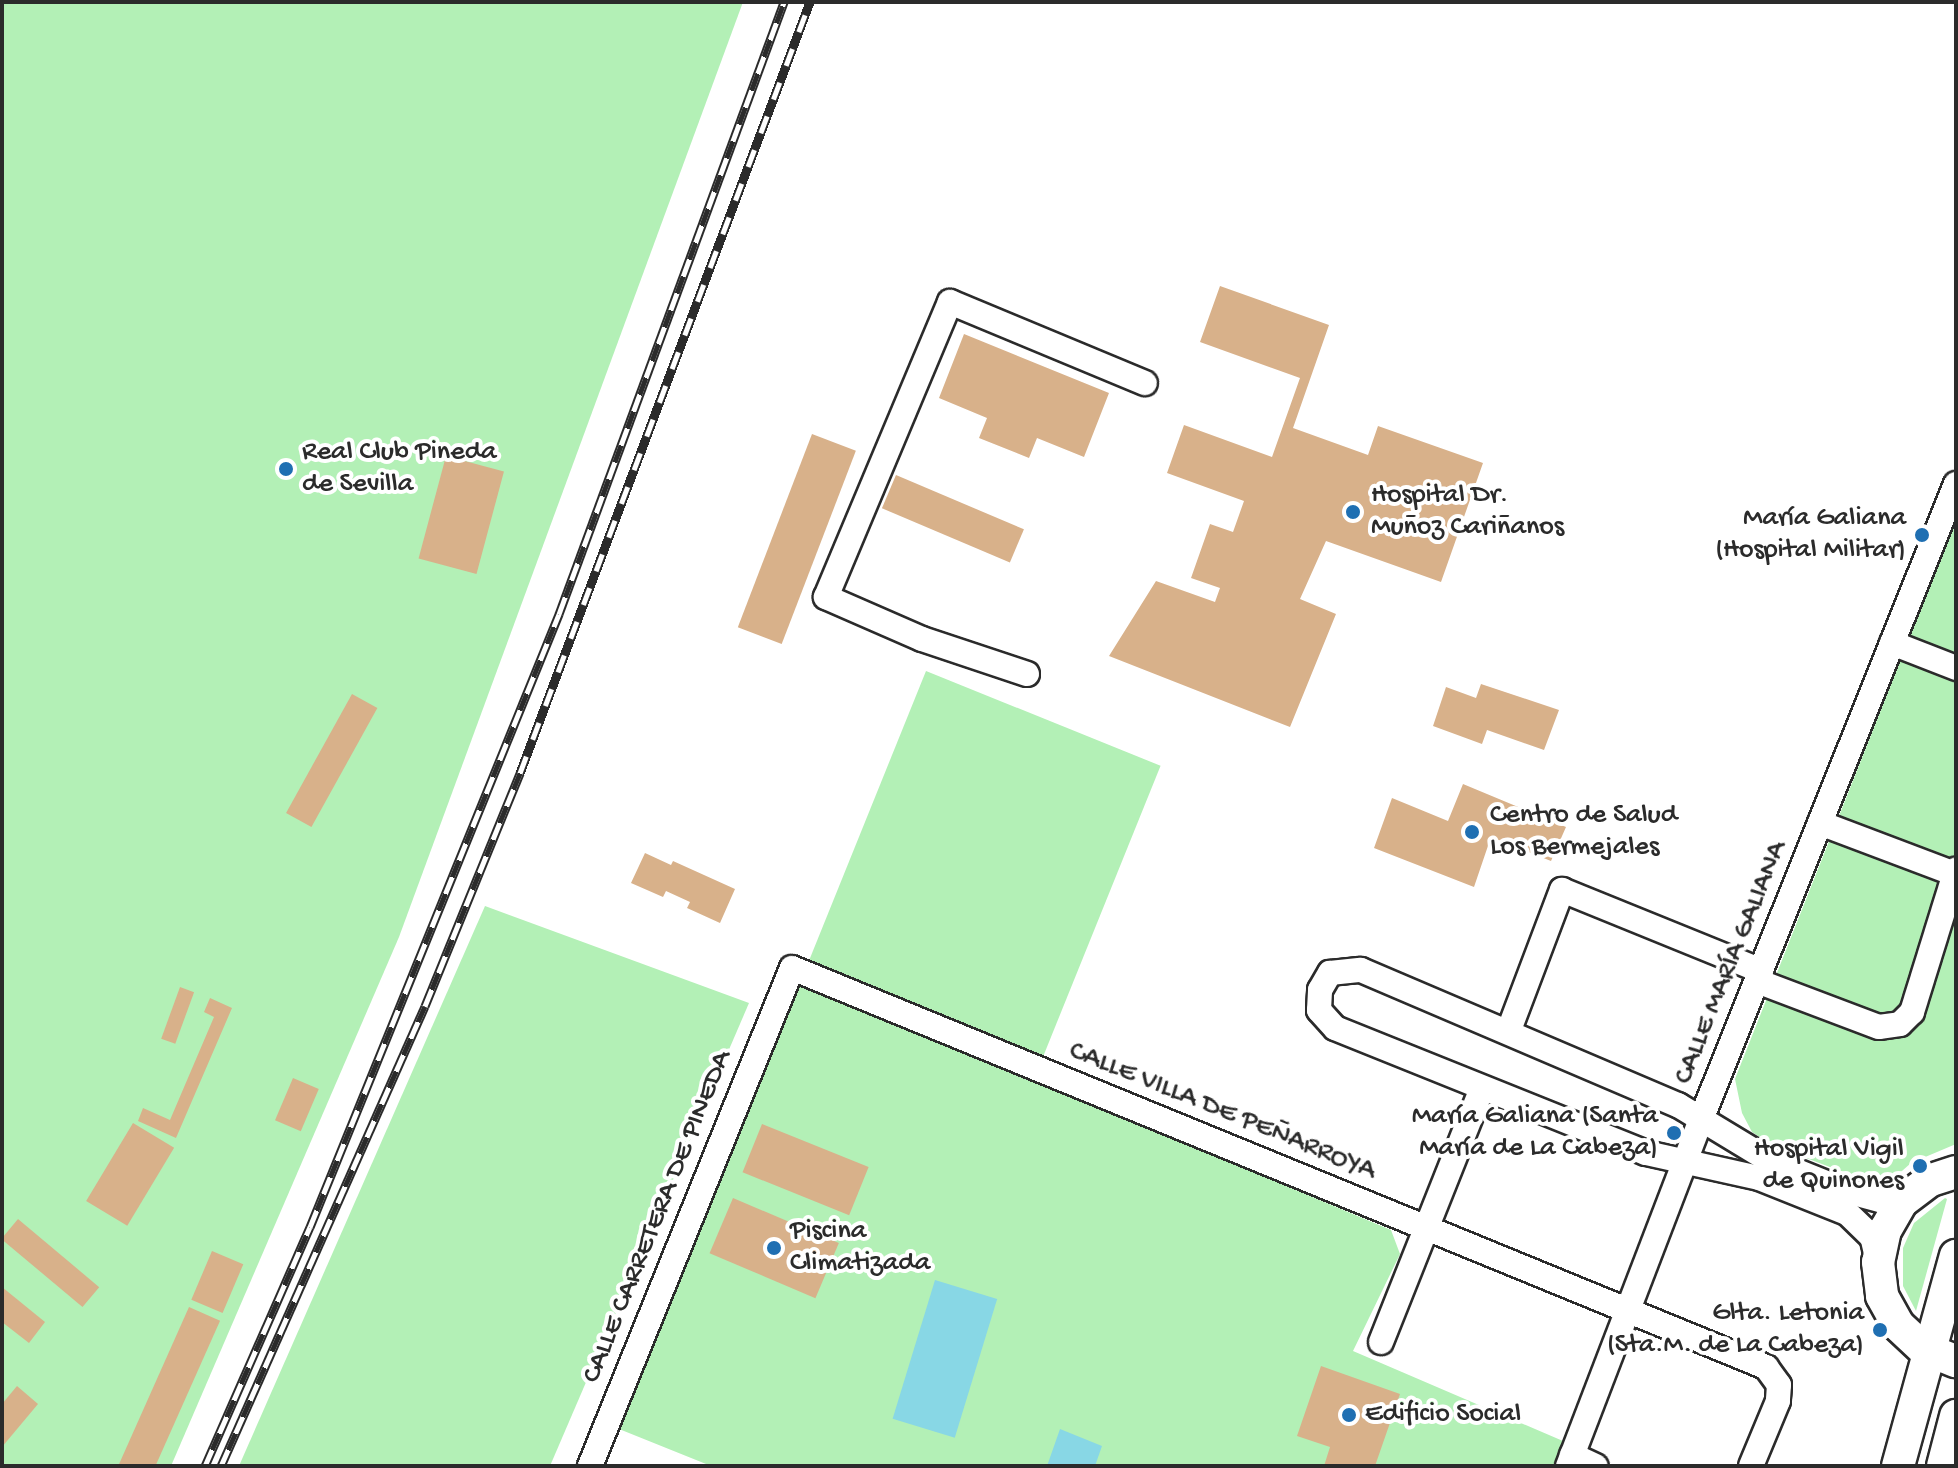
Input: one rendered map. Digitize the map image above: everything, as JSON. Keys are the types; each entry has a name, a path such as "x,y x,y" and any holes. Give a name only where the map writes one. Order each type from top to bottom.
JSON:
{"main road":[{"path":"1943,1356 1910,1338 1889,1311 1882,1296 1879,1246 1892,1215 1915,1190 1956,1172"},
{"path":"1898,1466 1943,1356 1956,1256"},
{"path":"1943,1466 1956,1416"}],"street":[{"path":"1027,674 922,639 826,597 950,302 1145,383"},
{"name":"CALLE MARÍA GALIANA","path":"1570,1461 1702,1117 1956,484"},
{"path":"1892,643 1956,668"},
{"path":"1509,1030 1562,890 1879,1027 1900,1024 1912,1012 1955,872 1820,823"},
{"path":"1878,1262 1872,1237 1852,1216 1759,1178 1646,1153 1335,1028 1319,1010 1320,990 1330,973 1361,970 1509,1030 1702,1117 1767,1159 1859,1196 1883,1201 1915,1190"},
{"name":"CALLE VILLA DE PEÑARROYA","path":"787,980 1426,1228 1766,1367 1779,1385 1778,1401 1751,1466"},
{"name":"CALLE CARRETERA DE PINEDA","path":"590,1466 787,980"},
{"path":"1381,1342 1482,1088"},
{"path":"1570,1461 1596,1466"}],"green space":[{"name":"Real Club Pineda de Sevilla","path":"2,2 743,2 399,937 171,1466 2,1466"},
{"path":"1956,520 1956,1144 1911,1163 1893,1179 1877,1185 1772,1145 1752,1132 1742,1113 1735,1079"},
{"path":"926,671 1161,766 1042,1060 807,965"},
{"path":"485,906 749,1003 550,1466 239,1466"},
{"path":"796,981 1391,1230 1400,1254 1353,1351 1563,1441 1557,1466 711,1466 619,1429"},
{"path":"1945,1198 1916,1311 1903,1286 1903,1248 1914,1223"}],"water":[{"path":"935,1280 997,1299 955,1438 893,1419"},
{"path":"1060,1429 1102,1446 1095,1466 1047,1466"}],"building":[{"name":"Hospital Dr. Muñoz Cariñanos","path":"1220,286 1329,325 1293,428 1368,455 1378,426 1483,463 1441,582 1326,541 1300,599 1336,614 1290,727 1109,656 1156,581 1215,602 1220,588 1191,578 1210,524 1233,532 1244,501 1167,473 1184,425 1272,457 1300,378 1200,342"},
{"path":"964,334 1109,393 1084,457 1037,438 1029,458 979,438 987,418 939,398"},
{"path":"812,434 856,451 782,644 738,627"},
{"path":"446,456 504,472 477,574 419,558"},
{"path":"896,475 1024,529 1010,562 882,508"},
{"path":"1481,684 1559,710 1544,750 1487,730 1482,744 1433,726 1446,687 1476,698"},
{"path":"352,694 377,708 311,827 286,813"},
{"name":"Centro de Salud Los Bermejales","path":"1463,784 1566,827 1551,861 1491,837 1474,887 1374,848 1392,798 1448,821"},
{"path":"645,853 671,865 673,861 735,889 720,923 687,908 690,902 666,891 663,897 631,883"},
{"path":"180,987 194,992 175,1044 161,1039"},
{"path":"210,998 232,1008 176,1138 138,1121 143,1108 170,1120 214,1017 204,1012"},
{"path":"293,1078 319,1089 301,1131 275,1120"},
{"path":"133,1123 174,1148 127,1226 86,1201"},
{"name":"Piscina Climatizada","path":"762,1124 869,1167 849,1215 743,1172"},
{"name":"Piscina Climatizada","path":"733,1198 839,1243 815,1298 710,1253"},
{"path":"18,1219 99,1287 82,1307 2,1240"},
{"path":"212,1251 243,1264 223,1313 191,1300"},
{"path":"2,1287 45,1322 29,1343 2,1322"},
{"path":"189,1307 220,1321 155,1466 119,1465"},
{"name":"Edificio Social","path":"1321,1366 1400,1394 1375,1466 1324,1466 1330,1447 1297,1436"},
{"path":"17,1386 38,1404 2,1447 2,1404"}],"railway":[{"path":"205,1466 310,1227 559,614 784,2"},
{"path":"221,1466 425,1006 520,773 810,2"}],"place":[{"name":"Real Club Pineda de Sevilla","path":"286,469"},
{"name":"Hospital Dr. Muñoz Cariñanos","path":"1353,512"},
{"name":"María Galiana (Hospital Militar)","path":"1922,535"},
{"name":"Centro de Salud Los Bermejales","path":"1472,832"},
{"name":"María Galiana (Santa María de La Cabeza)","path":"1674,1133"},
{"name":"Hospital Vigil de Quinones","path":"1920,1166"},
{"name":"Piscina Climatizada","path":"774,1248"},
{"name":"Glta. Letonia (Sta.M. de La Cabeza)","path":"1880,1330"},
{"name":"Edificio Social","path":"1349,1415"}]}
